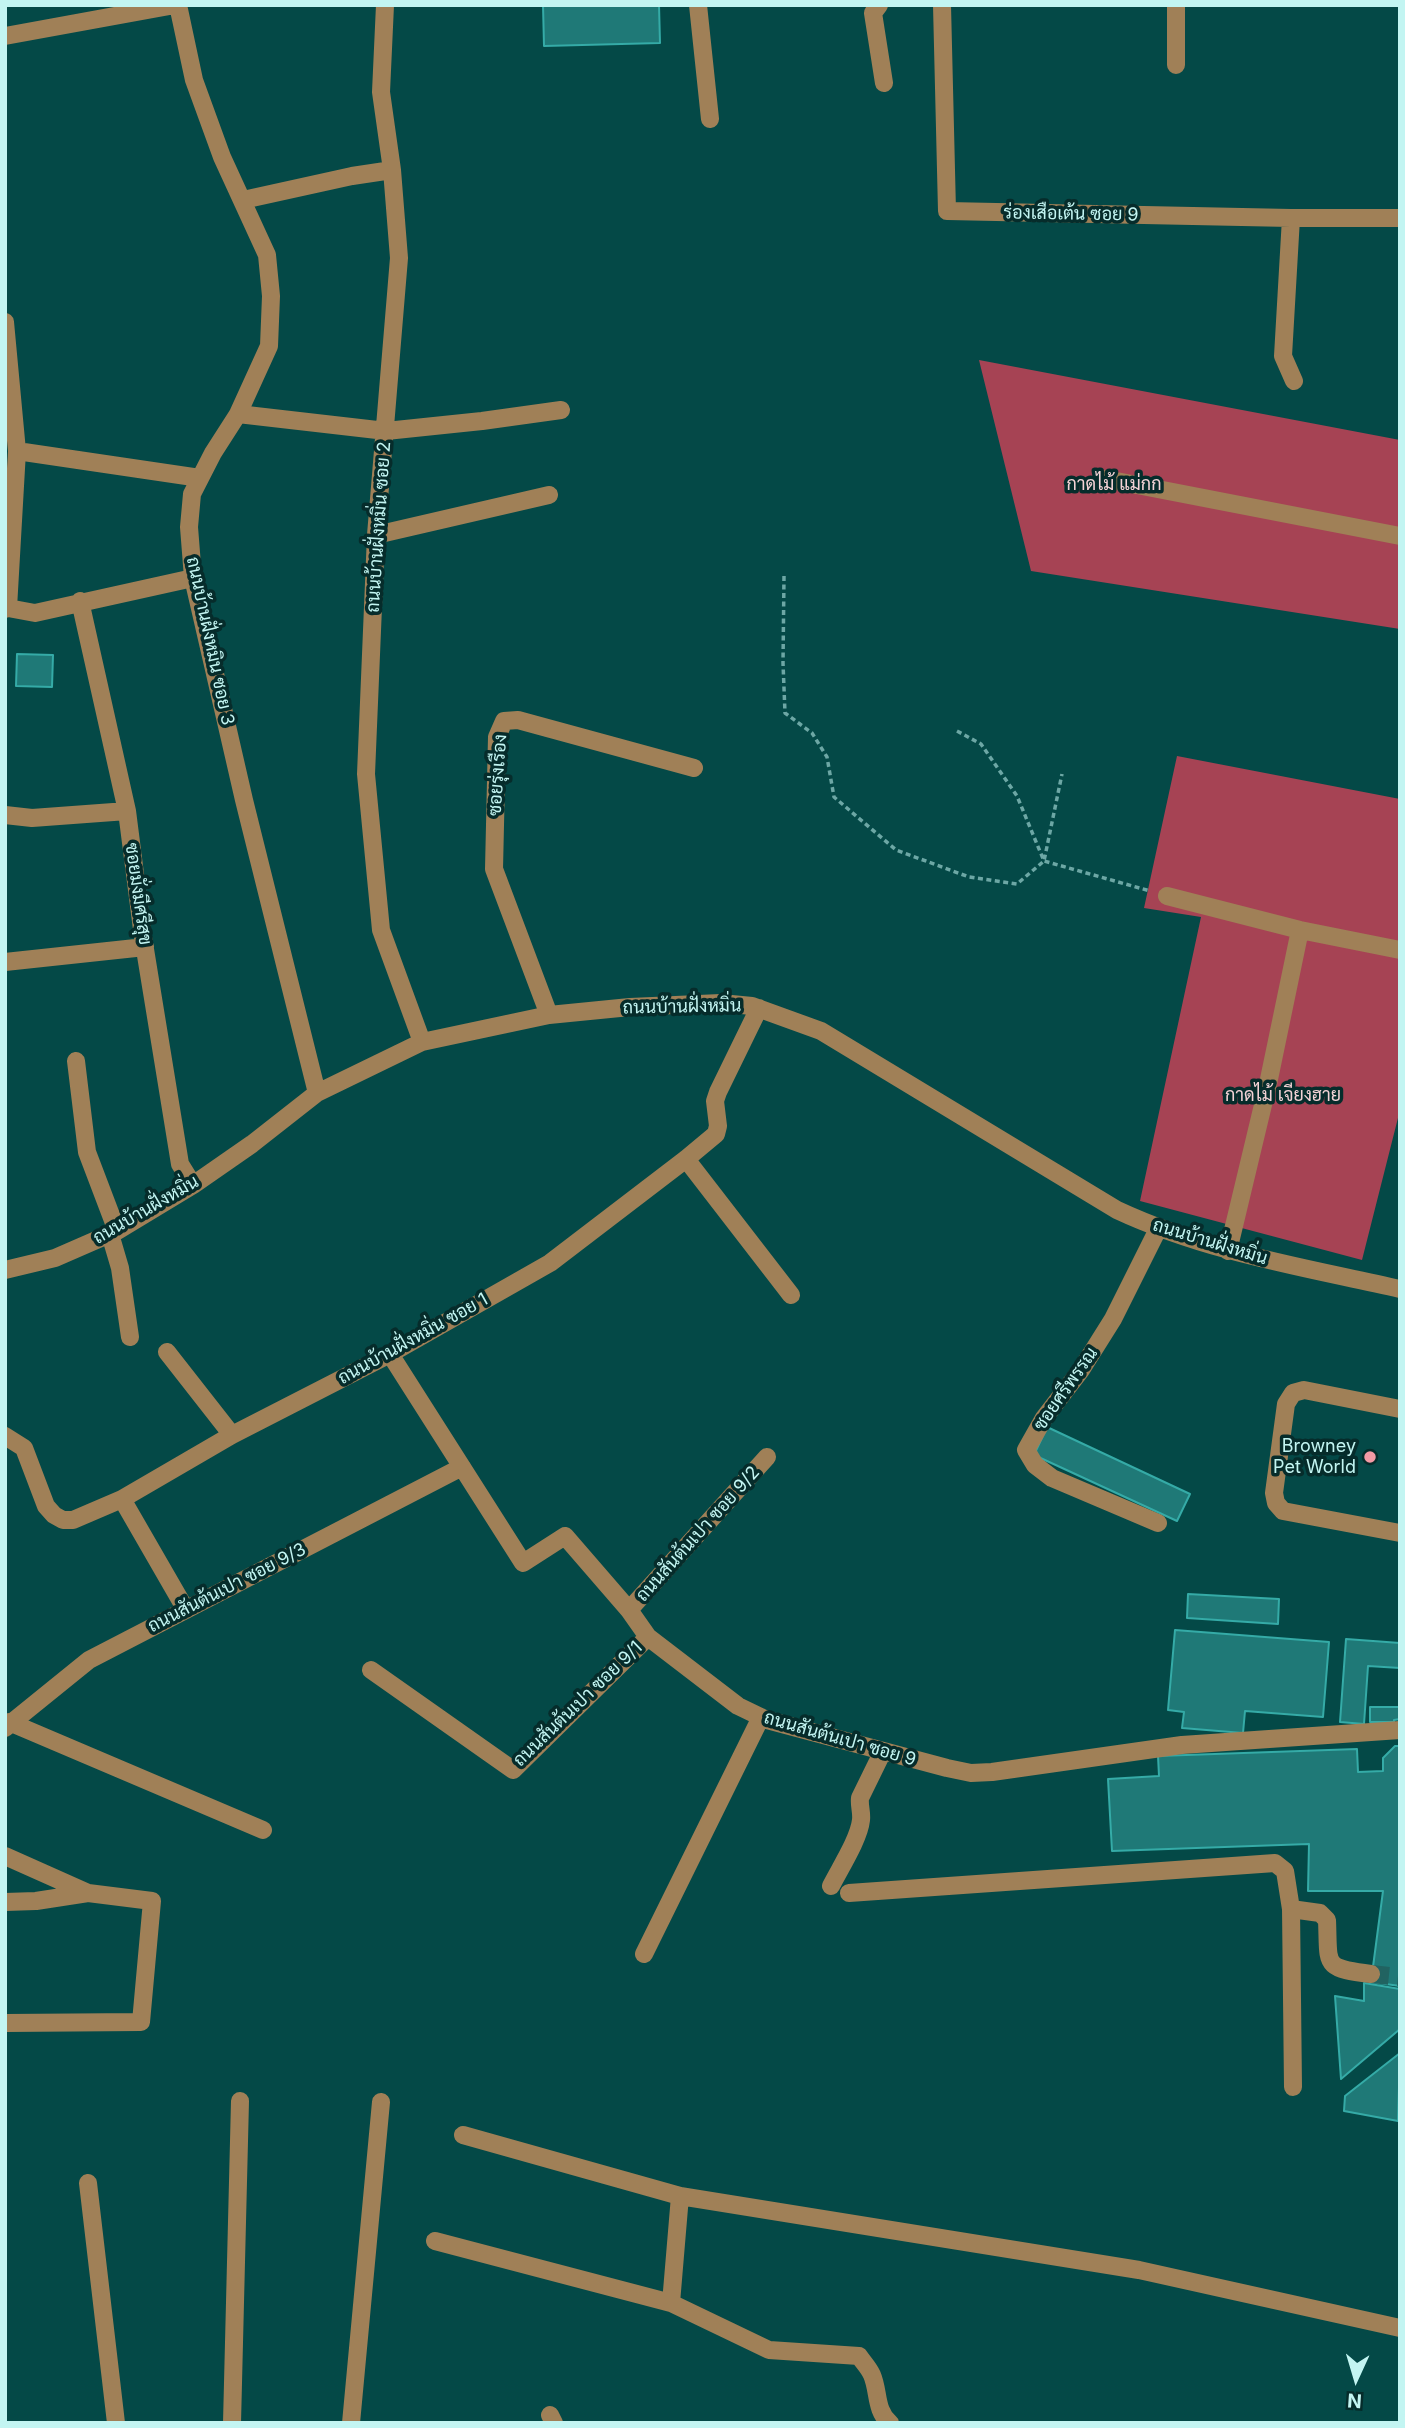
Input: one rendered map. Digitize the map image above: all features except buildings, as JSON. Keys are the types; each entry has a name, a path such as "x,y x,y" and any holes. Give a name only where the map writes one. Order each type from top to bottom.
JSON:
{"street":[{"path":"5,36 177,5"},
{"name":"ถนนบ้านฝั่งหมิน ซอย 3","path":"177,5 194,79 222,157 267,255 271,296 269,346 238,414 192,494 189,527 193,578 244,800 317,1093"},
{"name":"ถนนบ้านฝั่งหมิ่น ซอย 2","path":"385,5 381,92 392,170 399,258 376,535 366,774 381,930 422,1042"},
{"path":"698,5 710,119"},
{"path":"879,5 873,13 884,83"},
{"name":"ร่องเสือเต้น ซอย 9","path":"942,5 947,211 1400,218"},
{"path":"1176,5 1176,65"},
{"path":"243,200 392,170"},
{"path":"1291,218 1283,356 1294,381"},
{"path":"5,322 17,451 7,608 34,613 193,578"},
{"path":"238,414 386,432 561,410"},
{"path":"17,451 201,478"},
{"path":"1107,479 1400,536"},
{"path":"376,535 549,495"},
{"name":"ซอยมั่งมีศรีสุข","path":"80,601 127,811 145,947 180,1164 193,1185"},
{"name":"ซอยรุ่งเรือง","path":"549,1015 494,869 497,737 501,726 505,721 518,720 694,768"},
{"path":"5,815 32,818 127,811"},
{"path":"1167,896 1300,930 1400,950"},
{"path":"1228,1251 1268,1084 1300,930"},
{"path":"5,962 145,947"},
{"name":"ถนนบ้านฝั่งหมิ่น","path":"5,1270 55,1258 114,1232 193,1185 252,1144 317,1093 422,1042 549,1015 630,1007 721,1003 759,1008 821,1031 1116,1210 1158,1229 1228,1251 1400,1289"},
{"name":"ถนนบ้านฝั่งหมิ่น ซอย 1","path":"5,1436 24,1448 46,1506 63,1520 73,1520 122,1499 232,1435 390,1354 550,1264 716,1134 718,1126 715,1101 718,1092 759,1008"},
{"path":"76,1061 87,1152 114,1232 130,1337"},
{"path":"686,1159 792,1295"},
{"name":"ซอยศรีพรรณ","path":"1158,1229 1113,1319 1081,1370 1044,1418 1026,1450 1035,1465 1052,1478 1158,1523"},
{"path":"167,1352 232,1435"},
{"name":"ถนนสันต้นเปา ซอย 9","path":"390,1354 523,1563 565,1536 629,1610 648,1637 738,1706 761,1717 947,1769 971,1773 1182,1745 1400,1730"},
{"path":"1400,1409 1304,1390 1293,1393 1286,1404 1274,1493 1276,1503 1283,1511 1400,1533"},
{"name":"ถนนสันต้นเปา ซอย 9/2","path":"629,1610 767,1457"},
{"name":"ถนนสันต้นเปา ซอย 9/3","path":"7,1725 89,1660 462,1467"},
{"path":"122,1499 186,1610"},
{"name":"ถนนสันต้นเปา ซอย 9/1","path":"371,1670 513,1770 648,1637"},
{"path":"644,1954 761,1717"},
{"path":"7,1725 263,1830"},
{"path":"831,1886 859,1829 862,1817 860,1798 883,1751"},
{"path":"5,1856 88,1893"},
{"path":"849,1893 1275,1863 1285,1871 1291,1909 1293,2087"},
{"path":"5,1902 36,1901 88,1893 152,1901 141,2022 5,2023"},
{"path":"1291,1909 1321,1913 1327,1920 1329,1959 1337,1968 1371,1974"},
{"path":"232,2423 240,2101"},
{"path":"351,2423 381,2102"},
{"path":"463,2135 680,2196 1139,2270 1400,2328"},
{"path":"88,2183 116,2423"},
{"path":"671,2303 680,2196"},
{"path":"435,2241 671,2303 769,2350 859,2356 872,2375 879,2408 890,2423"}],"path":[{"path":"783,576 785,713 812,733 827,757 834,797 896,850 969,877 1017,884 1044,861 1062,774"},
{"path":"957,731 981,744 1017,796 1044,861"},
{"path":"1044,861 1167,896"}],"green space":[{"name":"กาดไม้ แม่กก","path":"979,360 1400,440 1400,629 1031,571"},
{"name":"กาดไม้ เจียงฮาย","path":"1177,756 1400,799 1400,1110 1362,1260 1140,1201 1201,917 1144,908"}],"tunnel":[{"path":"1371,1974 1400,1977"}],"place":[{"name":"Browney Pet World","path":"1370,1457"}]}
